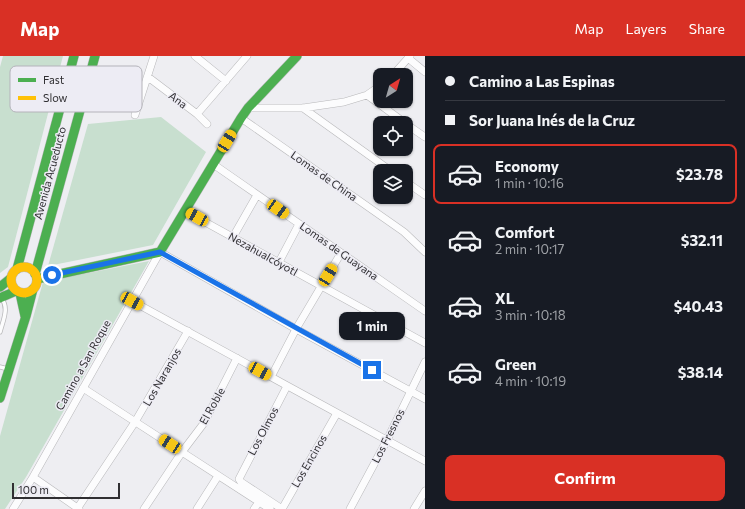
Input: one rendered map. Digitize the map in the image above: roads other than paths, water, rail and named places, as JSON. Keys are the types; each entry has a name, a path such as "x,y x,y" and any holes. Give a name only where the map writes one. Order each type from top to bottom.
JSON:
{"street":[{"name":"Avenida Acueducto","path":"71,66 74,56"},
{"name":"Avenida Acueducto","path":"92,66 95,56"},
{"path":"142,95 154,56"},
{"path":"195,56 226,81"},
{"path":"197,114 247,56"},
{"name":"Camino a San Roque","path":"13,509 84,388 160,252 240,118 297,56"},
{"path":"400,68 409,57 425,72"},
{"name":"Ana","path":"148,77 197,114 207,124"},
{"path":"248,108 303,108 344,102 367,95 373,91"},
{"path":"367,95 396,116"},
{"path":"303,108 381,164"},
{"name":"Avenida Acueducto","path":"17,268 59,112"},
{"name":"Avenida Acueducto","path":"36,276 79,112"},
{"name":"Lomas de China","path":"240,118 404,232 425,252"},
{"path":"413,128 425,137"},
{"name":"Lomas de Guayana","path":"213,164 425,311"},
{"path":"413,187 425,195"},
{"path":"233,237 257,195"},
{"name":"Nezahualcóyotl","path":"185,211 425,343"},
{"path":"279,262 299,224"},
{"path":"36,276 160,252 296,329 425,399"},
{"path":"272,377 296,329 341,253"},
{"path":"0,286 10,279 13,271 17,268 25,267 33,270 36,276 35,286 28,311 4,368 0,398"},
{"path":"10,279 13,287 18,292 25,316"},
{"path":"0,297 18,292 29,292 33,289"},
{"path":"132,301 425,461"},
{"name":"Los Naranjos","path":"78,509 135,422 188,332"},
{"name":"El Roble","path":"144,509 182,452 204,423 238,358"},
{"name":"Los Fresnos","path":"350,509 387,440 425,362"},
{"name":"Los Olmos","path":"282,509 241,482 239,476 287,386"},
{"path":"84,388 270,509"},
{"name":"Los Encinos","path":"282,509 337,413"},
{"path":"197,509 218,476"},
{"path":"33,477 78,509"},
{"path":"414,509 425,491"},
{"path":"254,509 259,502"}],"lane":[{"path":"0,297 5,302 6,309 0,332"}]}
